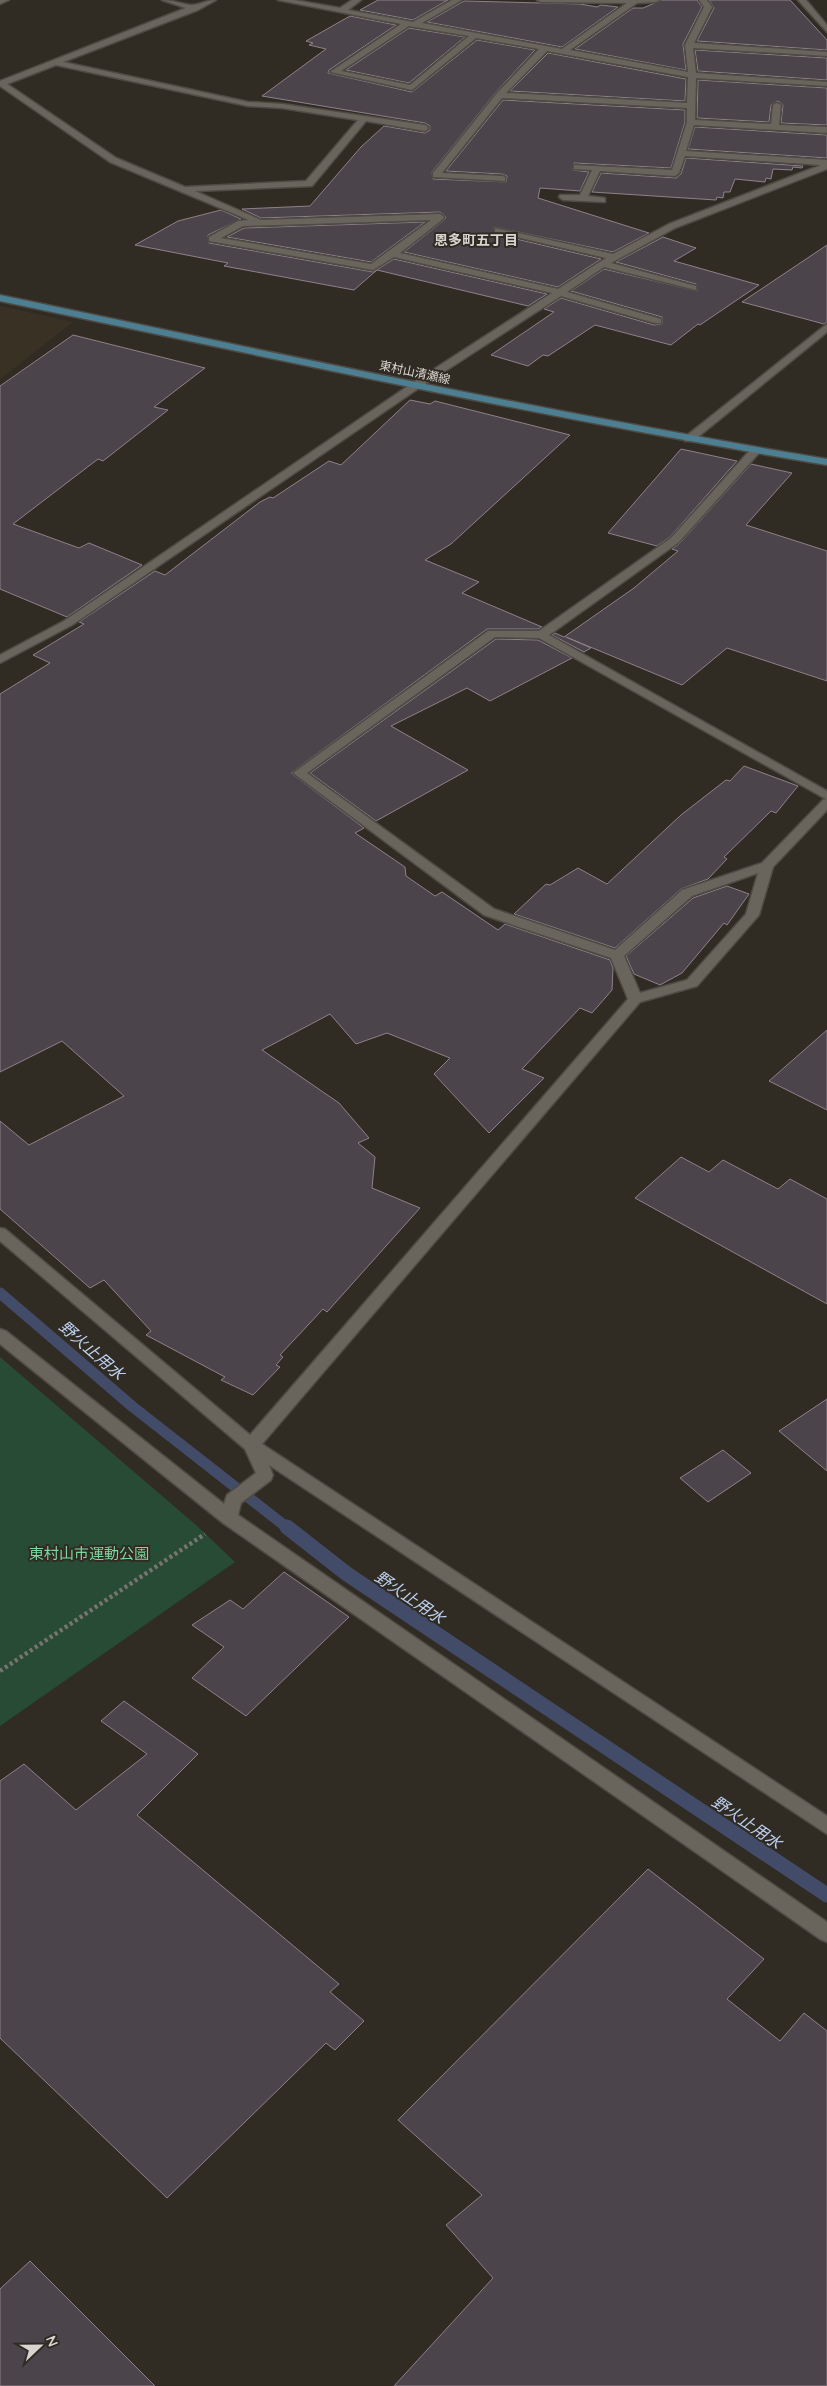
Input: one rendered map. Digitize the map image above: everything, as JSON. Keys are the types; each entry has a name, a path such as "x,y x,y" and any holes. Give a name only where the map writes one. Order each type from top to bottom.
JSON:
{"main road":[{"name":"東村山清瀬線","path":"0,298 415,386 689,439 827,462"}],"street":[{"path":"0,2 5,0"},
{"path":"166,0 194,8"},
{"path":"1,84 212,0"},
{"path":"282,0 692,75 827,84"},
{"path":"341,11 357,0"},
{"path":"458,0 411,24 334,72 412,88 475,35"},
{"path":"541,0 656,0"},
{"path":"578,167 675,173 683,153 691,122 692,75 690,45 708,7 703,0"},
{"path":"802,0 827,30"},
{"path":"564,51 635,1"},
{"path":"690,45 827,54"},
{"path":"502,178 436,175 500,95 545,48"},
{"path":"54,62 248,104 282,106 425,128"},
{"path":"1,84 113,160 262,223"},
{"path":"500,95 692,106"},
{"path":"775,127 777,105"},
{"path":"181,189 309,184 364,118"},
{"path":"691,122 827,130"},
{"path":"683,153 827,162"},
{"path":"0,660 68,623 415,386 614,257 672,226 827,166"},
{"path":"583,198 597,168"},
{"path":"564,197 602,200"},
{"path":"440,217 393,254 373,267 212,239 241,223 440,217"},
{"path":"498,230 614,257"},
{"path":"393,254 558,292 658,321"},
{"path":"603,264 693,288"},
{"path":"689,439 827,328"},
{"path":"541,635 675,540 755,451"},
{"path":"635,999 617,955 489,912 299,773 492,633 541,635 827,796"},
{"path":"251,1445 635,999 692,983 752,916 767,866 827,803"},
{"path":"617,955 687,893 767,866"},
{"path":"0,1233 251,1445 827,1826"},
{"path":"0,1335 229,1518 827,1933"},
{"path":"229,1518 233,1500 265,1475 251,1445"}],"path":[{"path":"0,1671 229,1518"}],"shaded area":[{"path":"0,306 73,322 0,379"}],"green space":[{"name":"東村山市運動公園","path":"0,1357 196,1525 235,1562 0,1726"}],"building":[{"path":"378,0 448,0 413,20 360,10"},
{"path":"662,0 697,0 702,7 683,44 686,70 575,49 633,8 643,8"},
{"path":"709,0 790,0 827,40 827,50 697,41 714,8"},
{"path":"464,1 580,4 597,7 601,5 618,7 562,47 427,22"},
{"path":"350,16 396,25 329,70 328,73 412,92 477,40 535,50 496,92 432,172 433,179 506,182 507,176 502,174 446,171 503,100 685,110 685,122 671,168 574,163 573,170 589,172 580,191 540,188 538,198 649,233 613,252 494,227 495,234 601,259 558,287 404,252 444,220 446,217 440,212 261,218 242,209 310,206 361,147 384,126 425,133 430,130 430,126 425,123 262,96 326,49 309,45 313,43 306,41"},
{"path":"409,28 465,37 409,83 346,70"},
{"path":"695,50 827,58 827,80 698,71"},
{"path":"548,53 686,79 685,101 510,91"},
{"path":"698,80 827,88 827,125 781,123 783,105 778,101 771,105 769,122 697,118"},
{"path":"695,127 827,135 827,158 688,149"},
{"path":"686,158 803,166 802,168 793,167 792,170 773,169 771,179 766,178 765,182 735,179 730,192 724,192 723,198 717,197 716,200 592,192 601,173 676,178 681,174"},
{"path":"221,210 241,219 208,235 209,243 373,272 394,259 547,294 528,306 377,270 354,290 224,266 228,263 135,245 178,221"},
{"path":"425,222 371,262 227,237 244,228"},
{"path":"663,237 696,248 674,261 759,285 700,325 698,324 671,345 595,325 548,356 543,355 528,366 491,355 554,312 544,309 561,298 654,325 662,324 662,317 571,291 604,269 697,291 696,284 616,262"},
{"path":"827,245 827,322 824,324 742,302"},
{"path":"73,335 205,368 154,407 168,410 103,461 98,459 13,524 79,548 89,543 142,565 67,617 0,589 0,386"},
{"path":"410,400 430,404 435,401 570,435 451,544 425,560 479,582 462,593 542,627 538,629 487,629 291,773 364,828 355,833 405,867 406,876 435,896 442,892 498,930 505,924 610,960 613,968 612,990 592,1013 580,1008 522,1069 544,1078 489,1133 434,1074 450,1058 387,1033 356,1044 330,1014 262,1050 339,1103 369,1138 358,1143 375,1157 372,1188 420,1208 327,1312 323,1309 280,1355 283,1357 276,1365 280,1367 253,1395 221,1380 225,1377 146,1335 151,1331 104,1280 90,1288 0,1209 0,1121 29,1145 124,1096 62,1041 0,1072 0,694 50,663 33,655 84,624 79,622 155,571 165,575 260,502 270,497 273,498 329,461 341,465"},
{"path":"681,449 737,461 670,537 657,546 608,533"},
{"path":"751,464 792,473 746,525 827,551 827,681 727,648 682,685 566,637 591,648 584,652 552,635 555,633 564,637 634,588 678,551 672,549 680,543"},
{"path":"496,639 538,640 572,658 490,701 467,688 391,726 468,770 376,821 310,773"},
{"path":"744,766 798,786 776,813 771,811 724,857 727,859 708,879 681,889 615,948 514,914 546,884 550,885 578,868 607,884 681,815 726,780 730,781"},
{"path":"727,886 749,894 727,925 724,923 682,973 660,985 634,974 626,956 693,898"},
{"path":"827,1030 827,1110 769,1081"},
{"path":"681,1157 709,1172 723,1160 778,1189 790,1179 827,1199 827,1304 635,1198"},
{"path":"827,1399 827,1471 779,1431"},
{"path":"723,1450 751,1473 708,1502 680,1478"},
{"path":"284,1572 349,1617 246,1716 192,1678 224,1647 192,1625 230,1600 243,1609"},
{"path":"124,1701 198,1754 137,1815 339,1984 330,1992 364,2021 335,2050 326,2043 167,2198 0,2038 0,1781 24,1764 76,1810 147,1754 101,1721"},
{"path":"648,1869 764,1959 727,1999 780,2041 804,2013 827,2031 827,2386 394,2386 493,2278 446,2225 482,2195 398,2120"},
{"path":"30,2261 155,2386 0,2386 0,2289"}],"waterway":[{"name":"野火止用水","path":"0,1293 133,1407 289,1529"},
{"name":"野火止用水","path":"287,1527 347,1574 827,1895"}],"district":[{"name":"恩多町五丁目","path":"476,240"}]}
